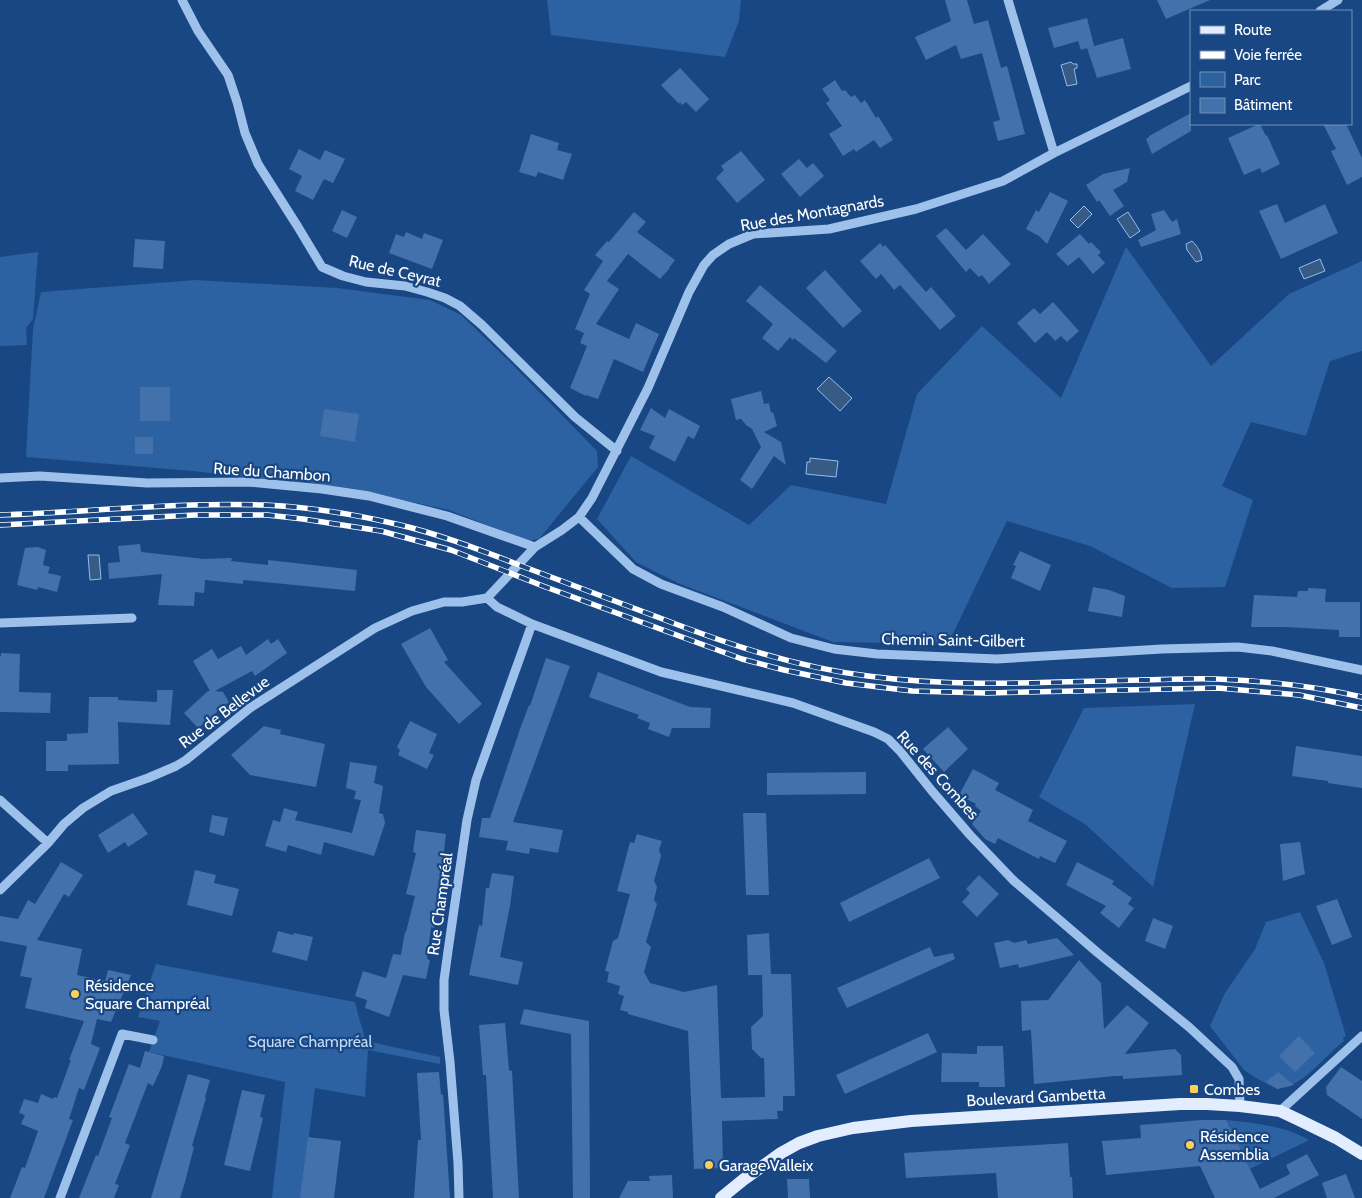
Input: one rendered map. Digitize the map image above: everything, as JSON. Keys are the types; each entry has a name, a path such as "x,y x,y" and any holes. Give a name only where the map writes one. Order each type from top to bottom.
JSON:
{"main road":[{"name":"Boulevard Gambetta","path":"720,1198 793,1146 818,1136 853,1128 911,1121 1139,1107 1206,1104 1240,1106 1280,1111 1336,1138 1362,1154"}],"street":[{"name":"Rue de Ceyrat","path":"182,0 198,31 228,75 244,133 258,164 322,267 343,276 366,282 405,286 427,292 445,298 460,306 482,324 574,417 617,451"},
{"path":"1008,0 1054,153"},
{"path":"1322,10 1338,0"},
{"name":"Rue des Montagnards","path":"487,598 535,547 579,517 592,498 648,388 696,278 713,255 729,244 753,234 829,229 916,209 1003,181 1054,153 1190,86"},
{"name":"Rue du Chambon","path":"0,478 40,476 147,483 248,482 322,489 369,496 447,516 535,547"},
{"name":"Chemin Saint-Gilbert","path":"579,517 633,569 661,584 723,607 791,638 834,649 878,654 997,658 1162,649 1238,648 1272,651 1362,670"},
{"name":"Rue des Combes","path":"487,598 497,607 532,624 661,672 793,703 874,732 888,739 970,835 1013,880 1098,953 1189,1027 1232,1067 1239,1079 1240,1106"},
{"name":"Rue de Bellevue","path":"0,890 48,843 64,824 83,808 111,791 148,778 181,763 250,708 375,628 412,611 444,602 462,602 487,598"},
{"path":"0,623 132,618"},
{"name":"Rue Champréal","path":"459,1198 444,1010 444,980 467,820 476,780 532,624"},
{"path":"0,800 48,843"},
{"path":"60,1198 122,1034 153,1040"},
{"path":"1280,1111 1362,1036"}],"green space":[{"path":"547,0 741,0 739,21 725,57 551,35"},
{"path":"1126,247 1211,366 1289,294 1362,261 1362,351 1330,361 1306,436 1251,422 1222,486 1253,500 1225,587 1172,588 1090,546 1007,521 948,644 833,642 680,584 636,562 597,519 631,456 749,525 791,485 886,504 917,394 982,326 1061,398"},
{"path":"38,252 33,319 26,328 27,345 0,346 0,257"},
{"path":"196,280 337,288 430,300 461,315 509,361 597,451 598,467 539,539 527,541 449,510 356,490 193,471 26,457 33,329 41,292"},
{"path":"1195,704 1153,887 1085,824 1039,797 1084,708"},
{"path":"1300,912 1324,963 1346,1036 1343,1038 1344,1041 1299,1081 1287,1087 1277,1089 1244,1070 1210,1026 1225,993 1255,949 1266,922"},
{"name":"Square Champréal","path":"156,964 355,1002 366,1041 440,1057 440,1064 368,1050 365,1097 315,1088 301,1198 272,1198 285,1082 149,1052 160,1021 138,1017"},
{"path":"1226,1120 1280,1128 1309,1140 1250,1169"}],"shaded area":[{"path":"1071,62 1077,64 1077,68 1074,69 1077,84 1067,86 1061,65"},
{"path":"1084,206 1092,214 1078,228 1070,220"},
{"path":"1128,212 1140,231 1130,238 1117,219"},
{"path":"1192,241 1199,250 1202,260 1196,262 1187,250 1186,244"},
{"path":"1320,259 1325,271 1304,279 1299,268"},
{"path":"829,377 852,398 840,411 817,389"},
{"path":"810,458 838,461 836,477 806,474 807,462 810,462"},
{"path":"88,555 99,555 101,579 90,580"}],"building":[{"path":"945,0 967,0 974,24 988,20 1001,68 1007,66 1025,134 998,141 993,122 1000,120 982,53 961,59 956,45 926,60 915,37 951,21"},
{"path":"1157,0 1210,0 1166,19"},
{"path":"1087,18 1094,46 1081,50 1078,41 1054,48 1048,28"},
{"path":"1123,38 1131,69 1097,78 1087,48"},
{"path":"680,68 709,99 696,112 686,102 682,105 680,102 679,104 661,85"},
{"path":"835,80 842,91 845,90 851,97 855,95 861,103 865,100 893,140 880,148 874,140 856,152 854,149 843,156 829,134 842,126 826,103 830,100 822,89"},
{"path":"1190,114 1191,131 1152,154 1146,139"},
{"path":"1260,125 1280,164 1262,173 1260,168 1244,175 1228,138"},
{"path":"1324,125 1346,125 1362,158 1362,177 1347,185 1331,151 1336,149"},
{"path":"531,134 559,143 557,150 572,154 563,180 538,172 536,177 519,172"},
{"path":"299,149 320,160 325,150 345,159 333,183 324,179 313,200 295,191 302,176 289,169"},
{"path":"741,151 765,180 737,203 716,178 724,170 721,166"},
{"path":"799,159 807,168 813,163 824,176 800,197 781,174"},
{"path":"1130,168 1127,182 1113,190 1124,206 1110,216 1099,200 1097,202 1086,185 1103,174"},
{"path":"1050,192 1068,201 1047,244 1039,236 1026,229 1036,210 1039,212"},
{"path":"1277,204 1285,223 1325,204 1338,233 1281,259 1259,211"},
{"path":"342,210 357,217 347,238 332,231"},
{"path":"1164,210 1172,222 1177,219 1181,234 1141,247 1138,240 1156,230 1151,214"},
{"path":"634,212 646,222 637,232 675,260 660,279 628,254 607,281 619,289 596,324 629,339 636,323 659,334 643,372 614,359 598,399 586,396 570,388 587,346 580,343 584,333 575,329 590,294 584,290 603,261 595,255 607,241 609,242"},
{"path":"946,228 966,250 983,234 1011,264 989,284 982,275 979,277 970,268 966,272 936,236"},
{"path":"406,232 422,239 424,233 443,240 432,269 389,253 396,234 404,237"},
{"path":"1080,234 1089,244 1091,242 1101,252 1098,255 1105,263 1093,274 1079,257 1068,266 1056,254"},
{"path":"135,239 165,241 163,269 133,267"},
{"path":"880,243 883,247 885,245 926,292 931,287 956,316 940,330 900,285 894,290 881,274 876,279 860,261"},
{"path":"825,270 862,311 843,328 806,288"},
{"path":"760,285 837,351 826,363 794,338 793,340 790,337 778,351 762,338 773,324 746,301"},
{"path":"1053,302 1079,331 1067,342 1061,336 1055,341 1047,332 1035,343 1017,323 1034,308 1040,314"},
{"path":"140,387 170,387 170,421 140,421"},
{"path":"761,391 764,404 769,403 777,426 764,432 781,442 786,465 774,456 752,489 740,480 761,447 752,429 741,419 736,420 731,399"},
{"path":"651,408 665,418 669,409 700,426 694,439 688,436 675,462 649,448 655,436 640,430"},
{"path":"324,409 359,414 355,442 320,436"},
{"path":"135,437 153,437 153,454 135,454"},
{"path":"140,544 141,552 204,559 232,558 231,561 268,565 268,560 357,570 355,591 243,580 243,584 205,580 204,593 195,592 194,606 158,605 162,574 109,579 108,563 120,562 118,546"},
{"path":"38,547 46,550 43,565 50,567 48,573 61,576 57,592 38,587 37,590 17,585 25,548"},
{"path":"1020,551 1051,565 1040,591 1011,578 1016,566 1013,565"},
{"path":"1093,587 1125,596 1122,617 1088,611"},
{"path":"1308,588 1326,589 1325,602 1360,602 1360,637 1339,637 1339,630 1251,627 1254,595 1297,597 1298,591 1308,591"},
{"path":"430,628 448,660 444,662 482,704 459,724 426,687 401,644"},
{"path":"268,639 271,644 278,639 287,653 255,676 252,671 215,691 223,692 229,702 198,728 184,713 210,691 193,661 212,649 218,659 241,646 246,655"},
{"path":"1,653 20,654 19,692 51,693 50,713 0,712"},
{"path":"546,658 570,666 513,822 563,830 558,853 530,848 529,854 506,850 508,841 479,837 482,818 490,818"},
{"path":"598,672 690,707 711,708 710,728 672,728 669,737 648,729 650,723 637,718 639,715 589,697"},
{"path":"157,690 173,690 170,725 118,722 119,764 68,765 68,771 46,771 46,741 67,741 67,734 88,733 89,697 118,697 118,700 157,702"},
{"path":"410,721 437,734 429,753 434,755 427,769 398,755 400,750 397,747"},
{"path":"264,726 281,730 280,734 325,744 316,787 250,775 231,755"},
{"path":"948,727 968,749 944,772 923,749"},
{"path":"1296,746 1362,756 1362,788 1292,776"},
{"path":"350,762 377,766 374,783 383,786 379,813 383,814 385,823 374,856 324,842 321,855 288,845 286,852 265,846 273,820 280,822 284,808 298,812 295,820 352,833 361,800 354,799 356,791 346,788"},
{"path":"973,769 999,783 995,790 1033,810 1028,821 1067,841 1055,863 1040,856 1039,859 998,838 995,844 985,839 972,824 981,811 975,806 976,804 959,795"},
{"path":"866,772 866,794 767,795 767,773"},
{"path":"133,813 148,834 128,847 125,842 108,853 98,835"},
{"path":"743,813 766,813 769,895 746,895"},
{"path":"212,815 228,818 224,836 209,832"},
{"path":"416,830 446,834 439,892 442,893 434,928 431,927 427,959 430,960 426,979 403,975 389,1017 365,1008 367,1000 355,996 363,971 386,978 393,954 401,955 415,896 406,894 416,853 413,852"},
{"path":"637,834 662,841 659,850 661,856 654,881 657,887 654,900 657,904 646,942 651,947 644,972 650,983 684,992 717,985 721,1098 765,1097 764,1058 761,1058 752,1049 751,1027 763,1016 762,975 748,975 747,935 769,933 771,974 791,974 795,1096 783,1096 783,1111 777,1111 778,1119 722,1121 723,1168 694,1169 688,1031 620,1010 624,996 618,994 620,986 607,982 609,972 605,971 613,941 618,938 630,894 617,891 630,842 634,843"},
{"path":"1300,842 1305,874 1283,881 1280,844"},
{"path":"929,858 940,878 849,922 840,903"},
{"path":"61,862 83,875 69,897 64,894 37,940 82,949 77,975 105,981 108,970 131,975 111,1022 97,1019 91,1044 100,1048 84,1090 79,1088 69,1119 73,1120 44,1198 10,1198 22,1167 25,1168 38,1131 21,1124 25,1115 19,1113 24,1099 38,1103 41,1094 53,1099 54,1097 57,1098 84,1021 25,1008 32,978 20,976 27,946 0,941 0,916 18,919 28,900 35,904"},
{"path":"1077,862 1114,881 1112,884 1132,898 1128,904 1134,908 1119,928 1100,913 1106,906 1066,885"},
{"path":"195,870 216,875 214,883 239,889 232,916 187,905"},
{"path":"492,873 514,876 500,957 523,962 518,985 469,975 479,925 482,926 486,888 489,888"},
{"path":"979,875 999,894 977,917 962,902 970,893 966,889"},
{"path":"1337,899 1352,937 1332,945 1316,906"},
{"path":"1153,918 1173,926 1165,949 1145,941"},
{"path":"278,931 313,937 307,961 272,952"},
{"path":"1057,938 1074,955 1019,968 1018,964 1000,968 994,943 1008,940 1014,943 1026,940 1028,944"},
{"path":"930,947 934,957 953,953 955,959 847,1008 837,988"},
{"path":"1079,960 1101,983 1104,1029 1127,1005 1149,1023 1125,1054 1175,1049 1181,1055 1182,1075 1123,1079 1123,1076 1115,1076 1034,1084 1031,1030 1022,1031 1021,1001 1048,1000"},
{"path":"524,1009 589,1021 590,1198 573,1198 571,1034 520,1024"},
{"path":"505,1023 509,1070 512,1071 519,1198 493,1198 486,1075 483,1075 479,1025"},
{"path":"928,1033 937,1052 845,1094 836,1075"},
{"path":"1299,1036 1315,1053 1295,1072 1279,1056"},
{"path":"977,1046 1003,1046 1005,1087 979,1087 979,1082 941,1082 942,1053 977,1054"},
{"path":"145,1051 164,1056 162,1066 153,1086 148,1083 125,1143 130,1145 115,1184 119,1185 114,1198 79,1198 96,1155 98,1156 112,1118 109,1117 129,1064 140,1068"},
{"path":"1341,1067 1362,1081 1362,1119 1327,1095 1326,1087"},
{"path":"439,1072 441,1095 443,1094 450,1198 414,1198 418,1140 421,1140 417,1073"},
{"path":"1278,1072 1294,1085 1277,1089 1266,1082"},
{"path":"188,1074 210,1080 192,1146 194,1147 185,1182 180,1198 151,1198"},
{"path":"242,1090 265,1095 260,1117 263,1118 250,1171 224,1165"},
{"name":"Résidence Assemblia","path":"1226,1120 1260,1189 1290,1174 1286,1165 1307,1154 1319,1175 1274,1198 1215,1198 1200,1166 1106,1175 1102,1141 1141,1138 1140,1125"},
{"path":"308,1137 341,1141 334,1198 300,1198"},
{"path":"1068,1143 1073,1198 998,1198 996,1173 906,1178 904,1153"},
{"path":"1346,1174 1355,1198 1327,1198 1322,1183"},
{"path":"672,1175 673,1198 619,1198 628,1181 650,1181 649,1176"},
{"path":"787,1179 809,1179 810,1198 788,1198"}],"railway":[{"path":"0,515 232,504 315,509 414,528 449,539 685,628 788,661 841,672 902,680 970,683 1217,679 1290,685 1362,697"},
{"path":"0,525 195,515 267,515 303,519 381,531 451,550 742,659 846,683 912,691 986,693 1218,688 1299,695 1362,708"}],"place":[{"name":"Résidence Square Champréal","path":"75,994"},
{"name":"Combes","path":"1194,1089"},
{"name":"Résidence Assemblia","path":"1190,1145"},
{"name":"Garage Valleix","path":"709,1165"}]}
